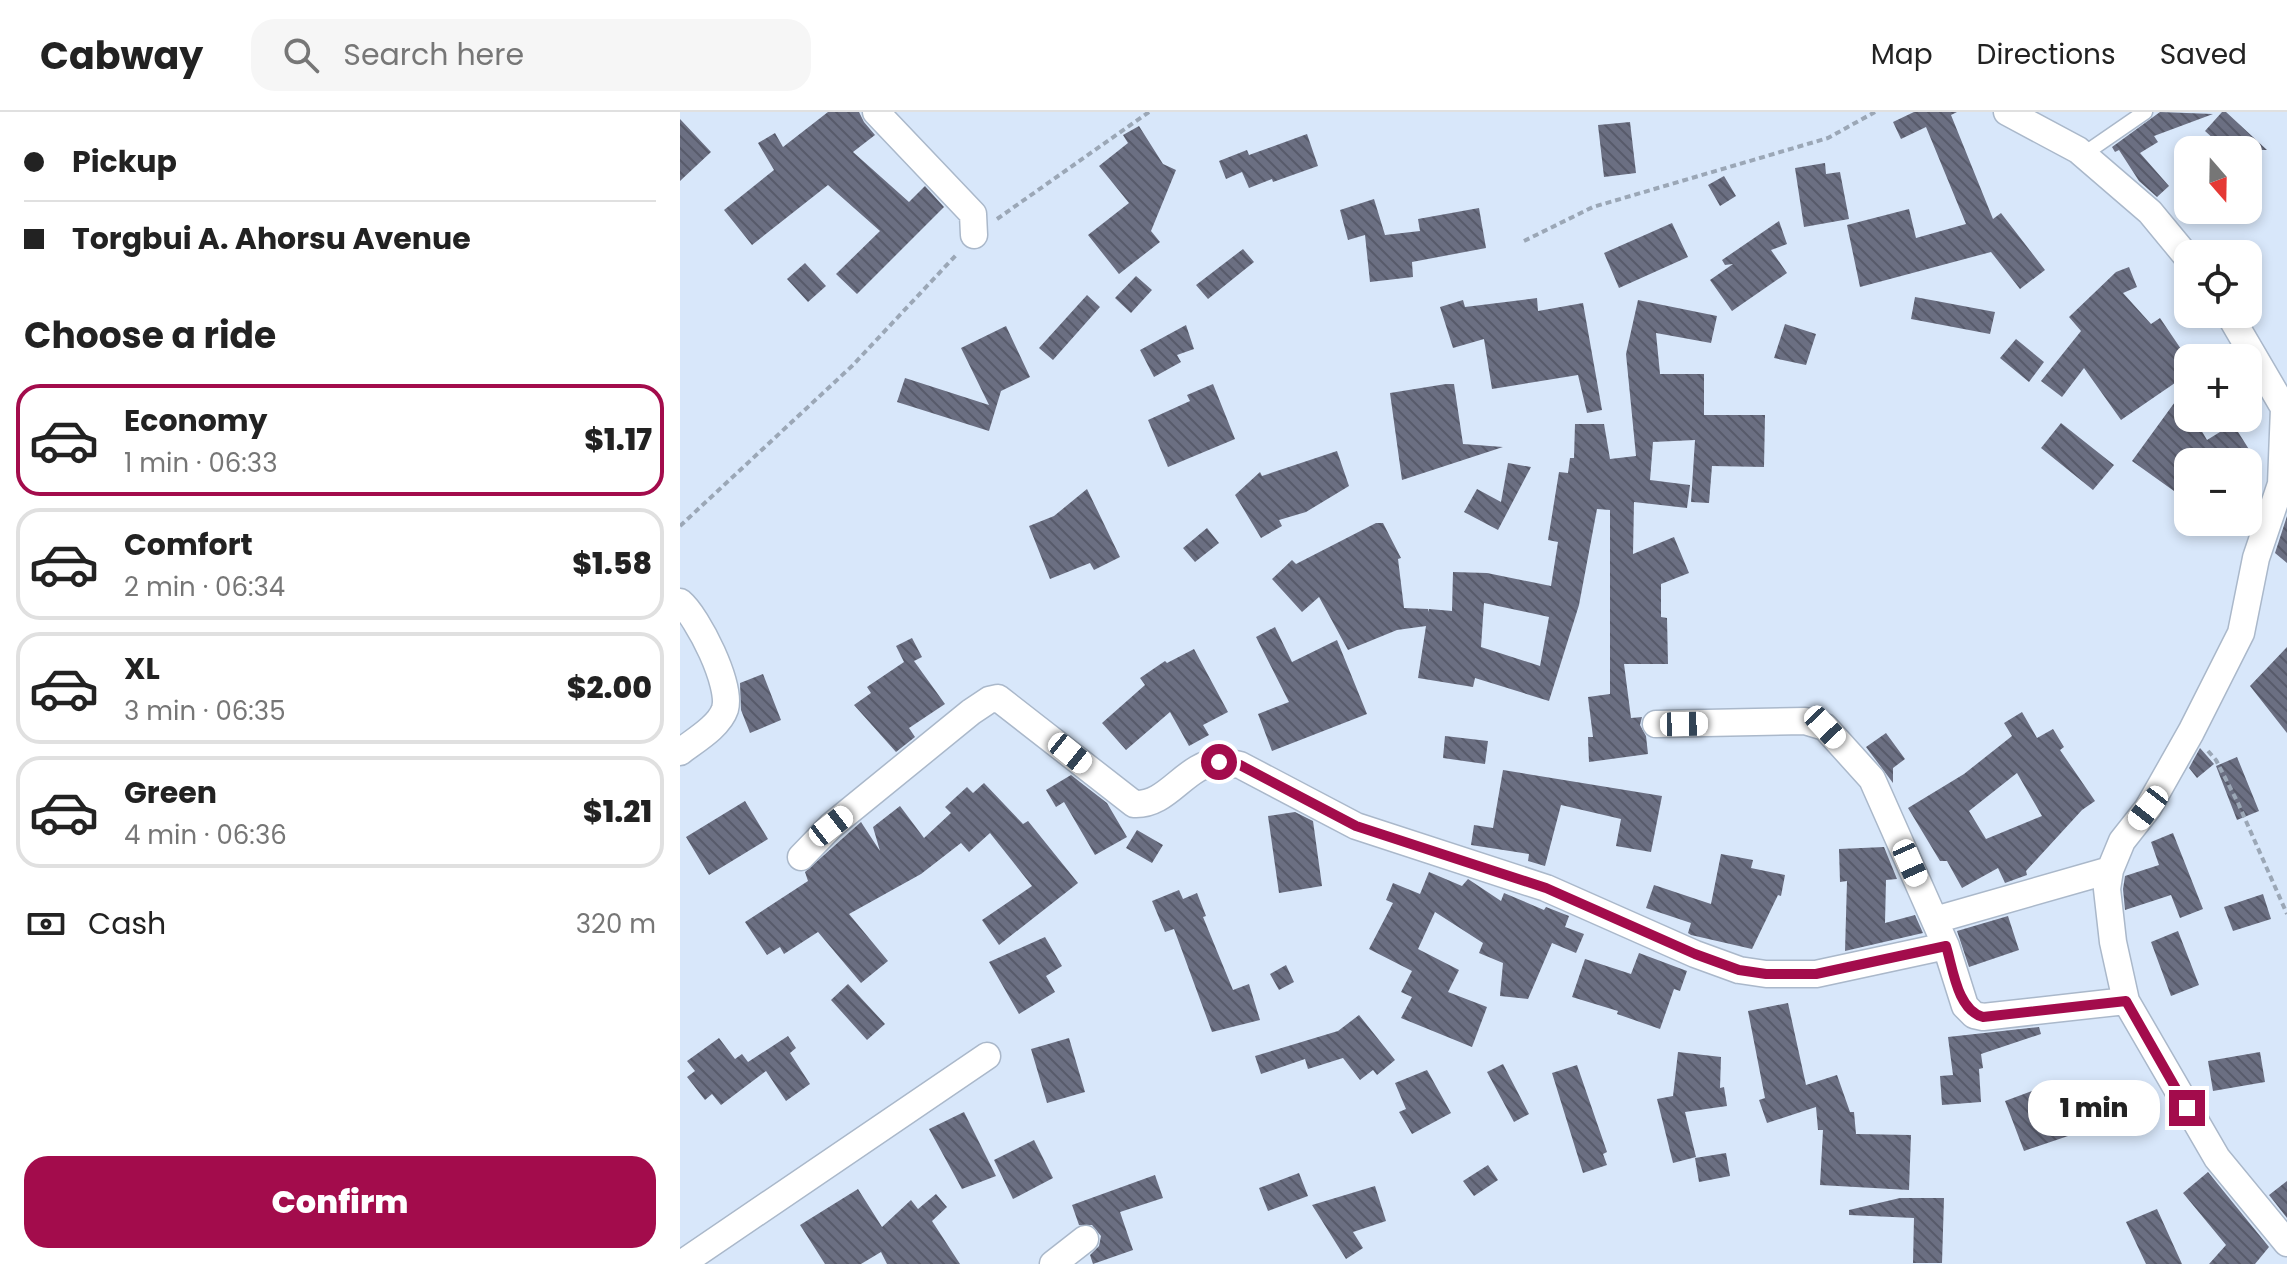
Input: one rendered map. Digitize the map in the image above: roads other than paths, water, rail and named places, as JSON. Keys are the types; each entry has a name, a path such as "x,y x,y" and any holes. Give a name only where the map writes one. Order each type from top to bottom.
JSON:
{"street":[{"path":"876,112 973,214 974,235"},
{"path":"2007,112 2084,154 2150,212 2174,241"},
{"path":"2237,328 2284,408 2281,484 2256,558 2241,633 2148,808 2122,841 2110,870 2107,889 2113,942 2126,1001 2217,1158 2287,1243"},
{"path":"680,602 687,607 713,656 725,687 725,709 712,727 680,752"},
{"path":"801,857 831,826 971,712 998,698 1134,804 1156,800 1203,766 1219,762 1240,765 1356,826 1546,888 1695,954 1739,970 1766,974 1816,974 1946,946"},
{"path":"1656,724 1805,721 1825,727 1872,779 1946,946 1965,1006 1974,1015 1983,1017 2126,1001"},
{"path":"1935,920 2110,870"},
{"path":"681,1264 987,1056"},
{"path":"1053,1264 1085,1239"}],"lane":[{"path":"2084,154 2145,112"}]}
